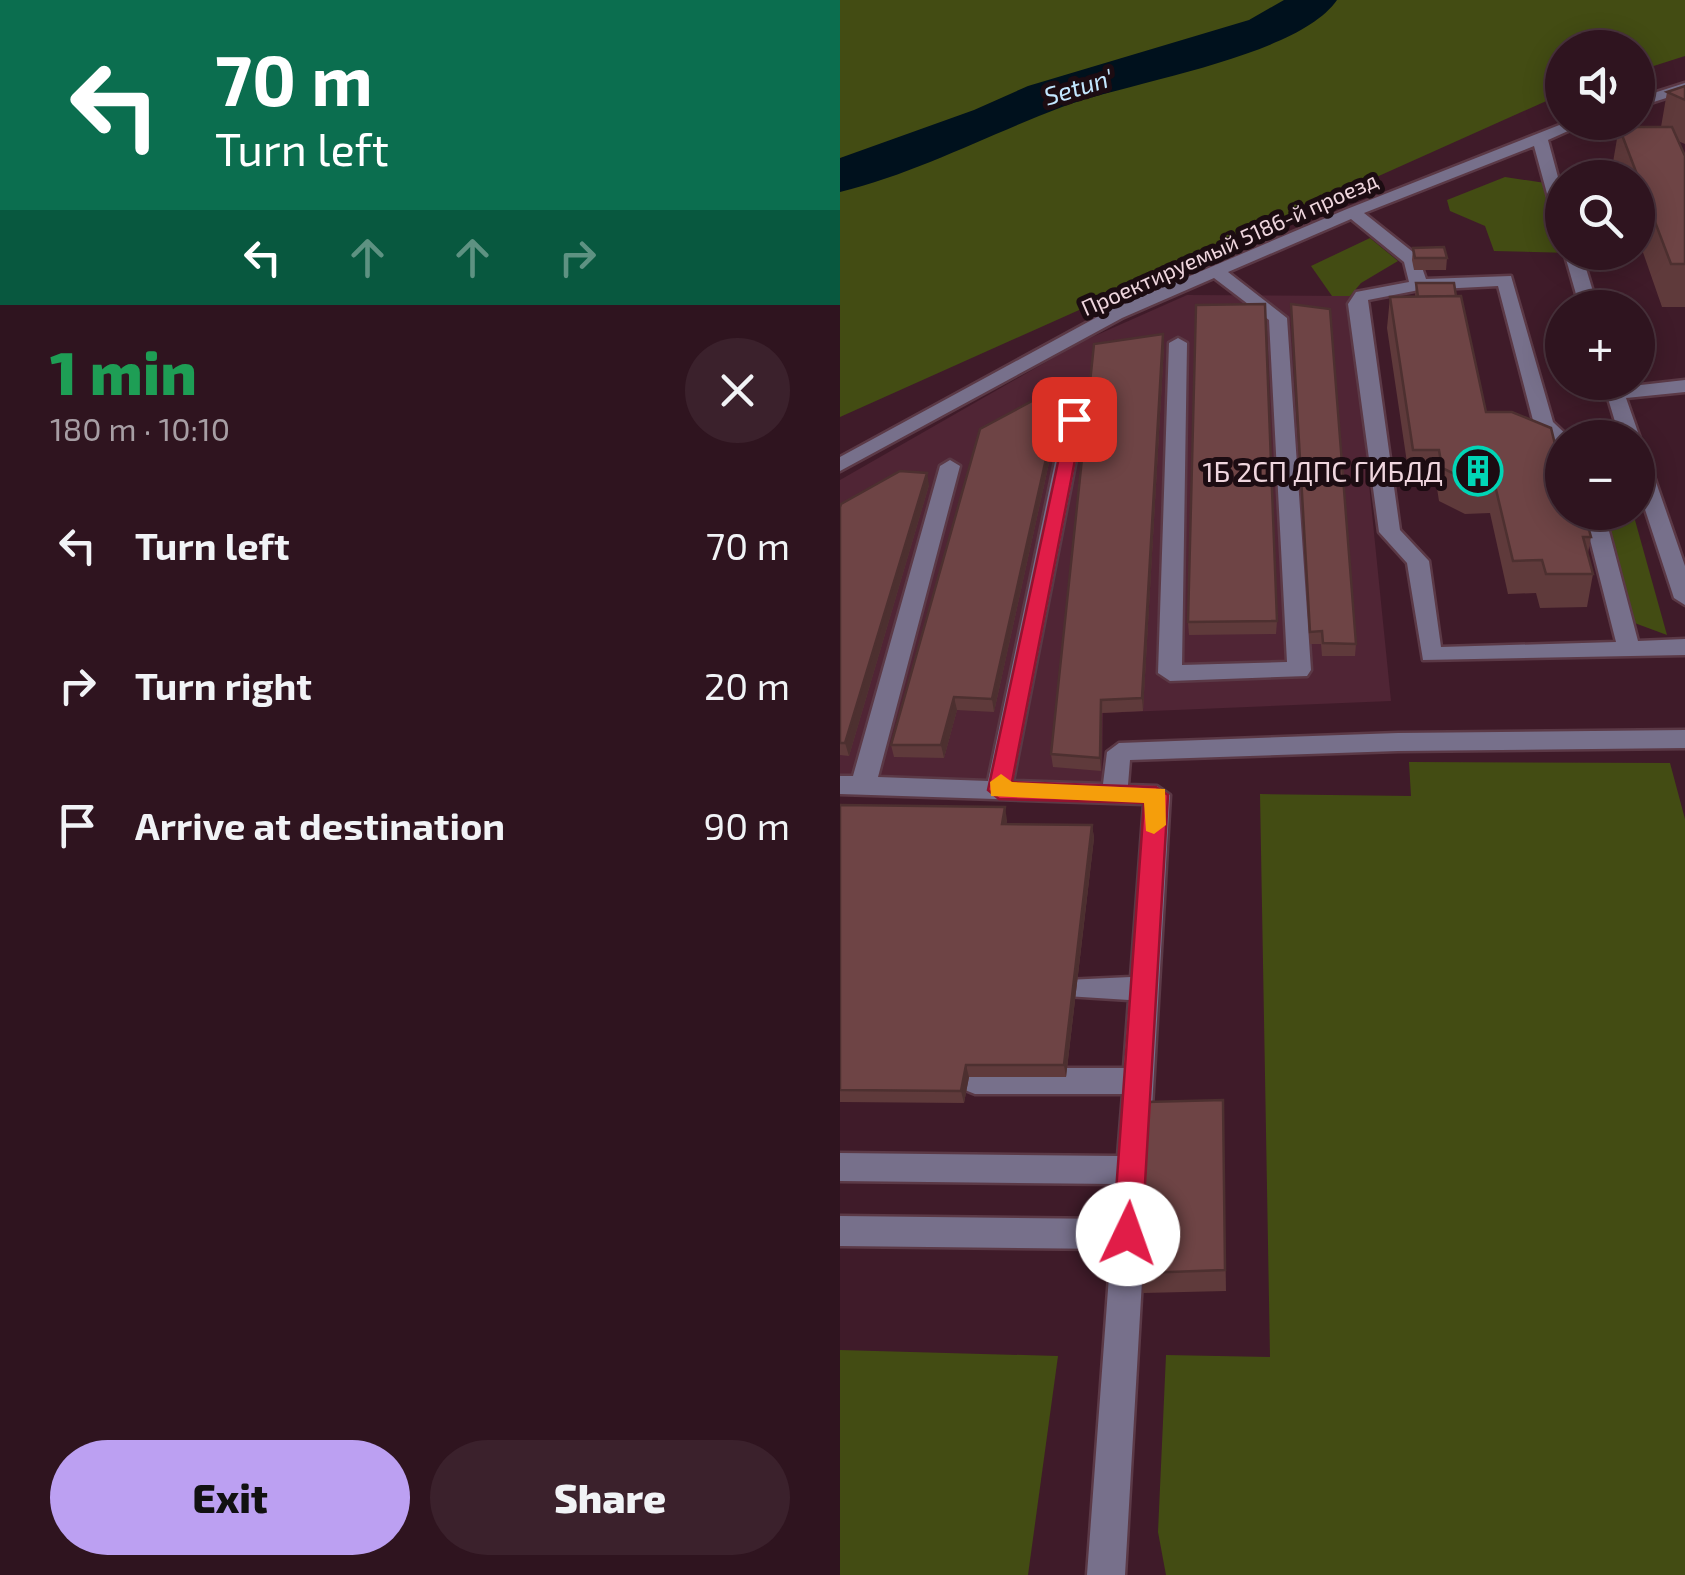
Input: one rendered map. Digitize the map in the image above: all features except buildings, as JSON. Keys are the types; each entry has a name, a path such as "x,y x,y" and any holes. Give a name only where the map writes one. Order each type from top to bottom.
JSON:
{"street":[{"path":"1655,97 1685,87"},
{"name":"Проектируемый 5186-й проезд","path":"840,465 1116,314 1545,135"},
{"path":"1539,137 1545,160"},
{"path":"1353,212 1412,260 1419,285"},
{"path":"1178,343 1170,672 1299,670 1278,318 1216,271"},
{"path":"1545,425 1505,280 1419,285 1362,296 1356,304 1390,532 1418,561 1431,655 1685,647"},
{"path":"1655,387 1685,386"},
{"path":"999,790 1074,419"},
{"path":"950,466 851,786 1156,795 1106,1575"},
{"path":"1655,509 1685,598"},
{"path":"1597,530 1628,648"},
{"path":"1114,794 1119,752 1398,742 1685,739"},
{"path":"1076,988 1142,989"},
{"path":"974,1081 1137,1081"},
{"path":"840,1168 1132,1170"},
{"path":"840,1232 1128,1234"}],"shaded area":[{"path":"1187,295 1350,296 1391,701 1103,713 1102,784 840,774 840,480 1081,342"}],"green space":[{"path":"840,0 1685,0 1685,56 1655,66 1655,30 1545,30 1545,102 840,417"},
{"path":"1505,177 1545,183 1545,252 1494,251 1485,226 1450,211 1447,200"},
{"path":"1370,238 1398,261 1361,283 1350,296 1332,296 1311,266"},
{"path":"1598,530 1638,530 1667,635 1621,618"},
{"path":"1409,762 1670,763 1685,819 1685,1575 1166,1575 1158,1532 1166,1355 1270,1357 1260,794 1411,796"},
{"path":"840,1350 1058,1356 1028,1575 840,1575"}],"waterway":[{"name":"Setun'","path":"840,176 992,121 1045,96 1109,80 1265,30 1315,0"}],"slow traffic":[{"path":"1001,782 999,790 1156,795 1154,825"}],"place":[{"name":"1Б 2СП ДПС ГИБДД","path":"1478,471"}],"route":[{"path":"1074,419 999,790 1156,795 1128,1234"}]}
